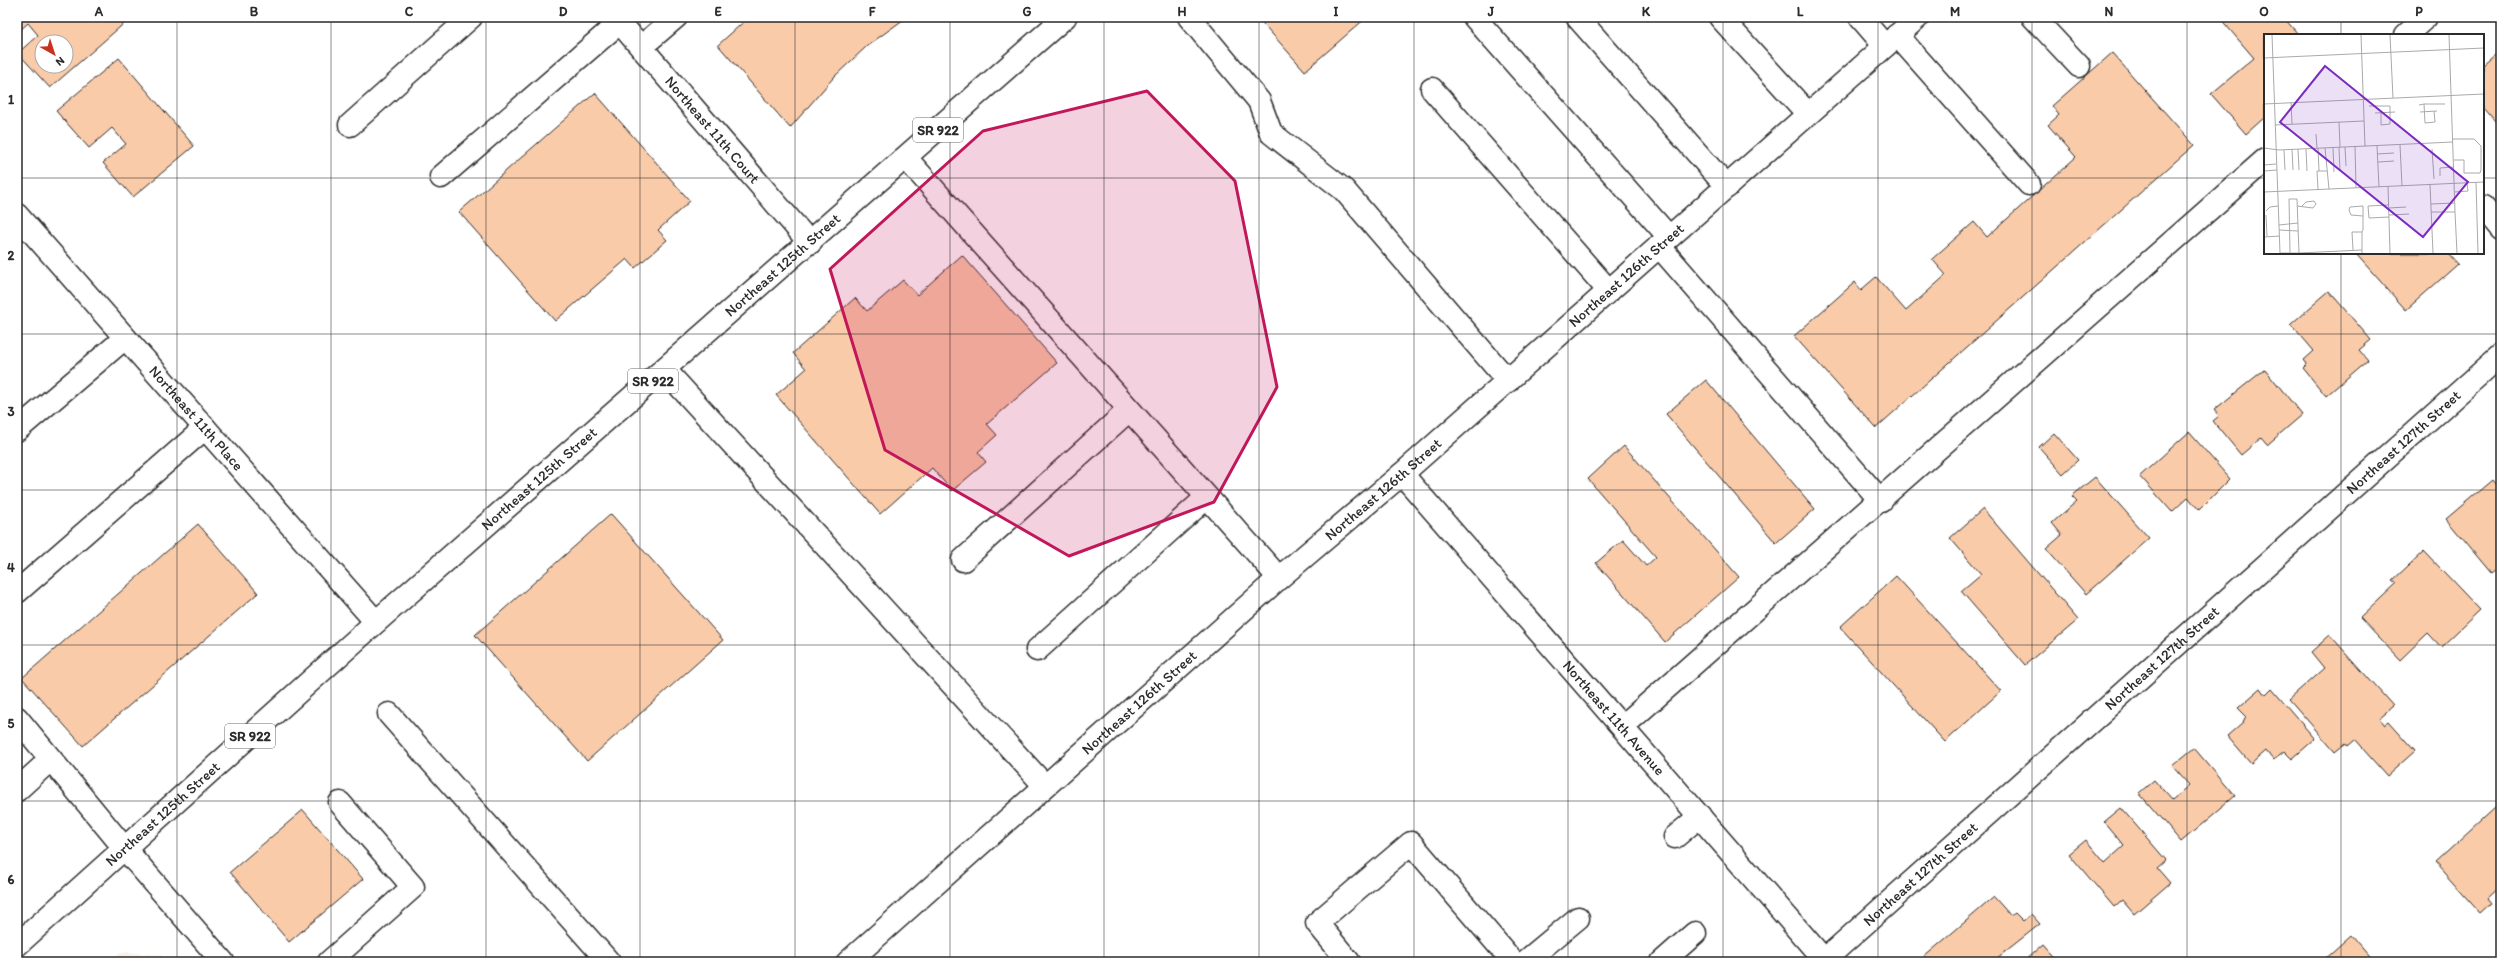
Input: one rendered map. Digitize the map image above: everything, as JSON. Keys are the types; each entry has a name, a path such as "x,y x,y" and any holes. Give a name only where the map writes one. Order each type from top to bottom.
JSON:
{"street":[{"path":"350,125 471,17"},
{"path":"641,47 676,17"},
{"name":"Northeast 125th Street","path":"17,945 376,622 810,243 1065,17"},
{"path":"1189,17 1259,101 1271,133 1344,190 1508,381"},
{"path":"1474,17 1881,500"},
{"path":"1577,17 1727,187"},
{"path":"1720,17 1808,114"},
{"path":"1860,17 1891,40 2029,184"},
{"name":"Northeast 126th Street","path":"848,962 1279,578 1402,474 1508,381 1918,17"},
{"path":"2033,17 2079,66"},
{"path":"2407,34 2426,17"},
{"path":"440,178 618,20"},
{"name":"Northeast 11th Court","path":"618,20 810,243"},
{"path":"1432,90 1609,290"},
{"path":"906,158 1206,498 1279,578"},
{"path":"1622,727 2264,161"},
{"path":"2484,208 2501,229"},
{"name":"Northeast 11th Place","path":"17,215 376,622"},
{"path":"17,430 125,338"},
{"name":"Northeast 127th Street","path":"1824,961 2501,355"},
{"path":"665,370 1046,786"},
{"path":"963,560 1129,410"},
{"path":"17,592 205,428"},
{"name":"Northeast 11th Avenue","path":"1402,474 1700,816 1824,961"},
{"path":"1037,650 1206,498"},
{"path":"389,714 609,962"},
{"path":"17,718 125,849 223,962"},
{"path":"17,790 51,759"},
{"path":"329,962 412,887 340,803"},
{"path":"1675,837 1700,816"},
{"path":"1349,962 1317,923 1411,843 1514,962"},
{"path":"1525,962 1578,918"},
{"path":"1662,962 1695,933"}],"highlighted area":[{"path":"1147,91 1235,181 1277,387 1214,502 1069,556 885,450 830,269 983,131"}],"shaded area":[{"path":"122,952 161,955 167,962 105,962"}],"building":[{"path":"17,17 126,17 128,20 74,67 74,34 37,34 28,23 17,33"},
{"path":"749,17 907,17 867,46 834,77 790,128 718,45"},
{"path":"1257,17 1367,17 1305,71"},
{"path":"2219,17 2283,17 2298,34 2264,34 2264,118 2246,134 2211,94 2254,58"},
{"path":"34,39 34,70 18,53"},
{"path":"2501,50 2501,128 2484,108 2484,64"},
{"path":"2112,53 2194,145 1876,428 1794,336 1855,282 1861,290 1876,277 1906,311 1946,275 1932,259 1974,222 1987,237 2076,157 2048,125 2059,115 2052,106"},
{"path":"119,58 194,146 133,197 103,163 126,144 112,128 89,148 56,111"},
{"path":"37,74 66,74 50,88"},
{"path":"595,93 690,201 658,230 667,240 635,268 627,259 555,321 459,212"},
{"path":"2356,254 2449,254 2458,264 2406,310"},
{"path":"962,255 1057,363 987,424 997,435 978,452 986,462 952,491 932,468 880,514 776,395 806,369 793,353 855,298 867,311 903,280 917,295"},
{"path":"2329,291 2371,340 2359,350 2368,360 2326,396 2303,368 2307,364 2304,360 2314,351 2291,324"},
{"path":"2265,369 2302,415 2267,445 2261,438 2241,455 2213,421 2219,416 2214,410"},
{"path":"1706,380 1815,509 1776,543 1666,414"},
{"path":"2189,432 2230,479 2199,510 2188,497 2172,512 2140,476"},
{"path":"2054,433 2078,460 2063,474 2039,447"},
{"path":"1624,446 1739,577 1665,642 1596,563 1623,540 1646,566 1656,557 1588,479"},
{"path":"2095,477 2149,538 2086,594 2046,549 2062,535 2052,523 2077,501 2072,496"},
{"path":"2492,480 2501,491 2501,565 2491,573 2446,519"},
{"path":"1983,509 2078,620 2025,665 1961,591 1981,574 1950,538"},
{"path":"611,514 723,640 587,761 475,635"},
{"path":"198,524 258,593 83,746 22,678"},
{"path":"2424,551 2480,610 2441,647 2428,633 2400,660 2360,618 2397,583 2393,580"},
{"path":"1896,576 2001,691 1945,742 1840,627"},
{"path":"2330,635 2393,706 2379,718 2385,725 2389,722 2415,751 2387,776 2355,740 2348,746 2346,743 2335,752 2289,699 2324,668 2311,652"},
{"path":"2261,688 2266,695 2272,689 2315,739 2292,759 2284,751 2273,760 2266,751 2251,764 2227,736 2243,722 2246,716 2238,708"},
{"path":"2194,748 2235,796 2181,842 2139,793 2154,780 2172,800 2189,785 2172,766"},
{"path":"2121,808 2166,860 2157,868 2170,883 2134,914 2122,900 2114,907 2069,854 2086,840 2105,863 2124,846 2104,822"},
{"path":"2495,808 2501,815 2501,885 2487,898 2491,903 2480,913 2435,863"},
{"path":"303,810 363,879 289,942 230,872"},
{"path":"1994,897 2011,916 2015,913 2023,921 2031,914 2040,924 1992,962 1928,962 1924,957"},
{"path":"2351,935 2374,962 2321,962"},
{"path":"2043,944 2059,962 2023,962"}]}
